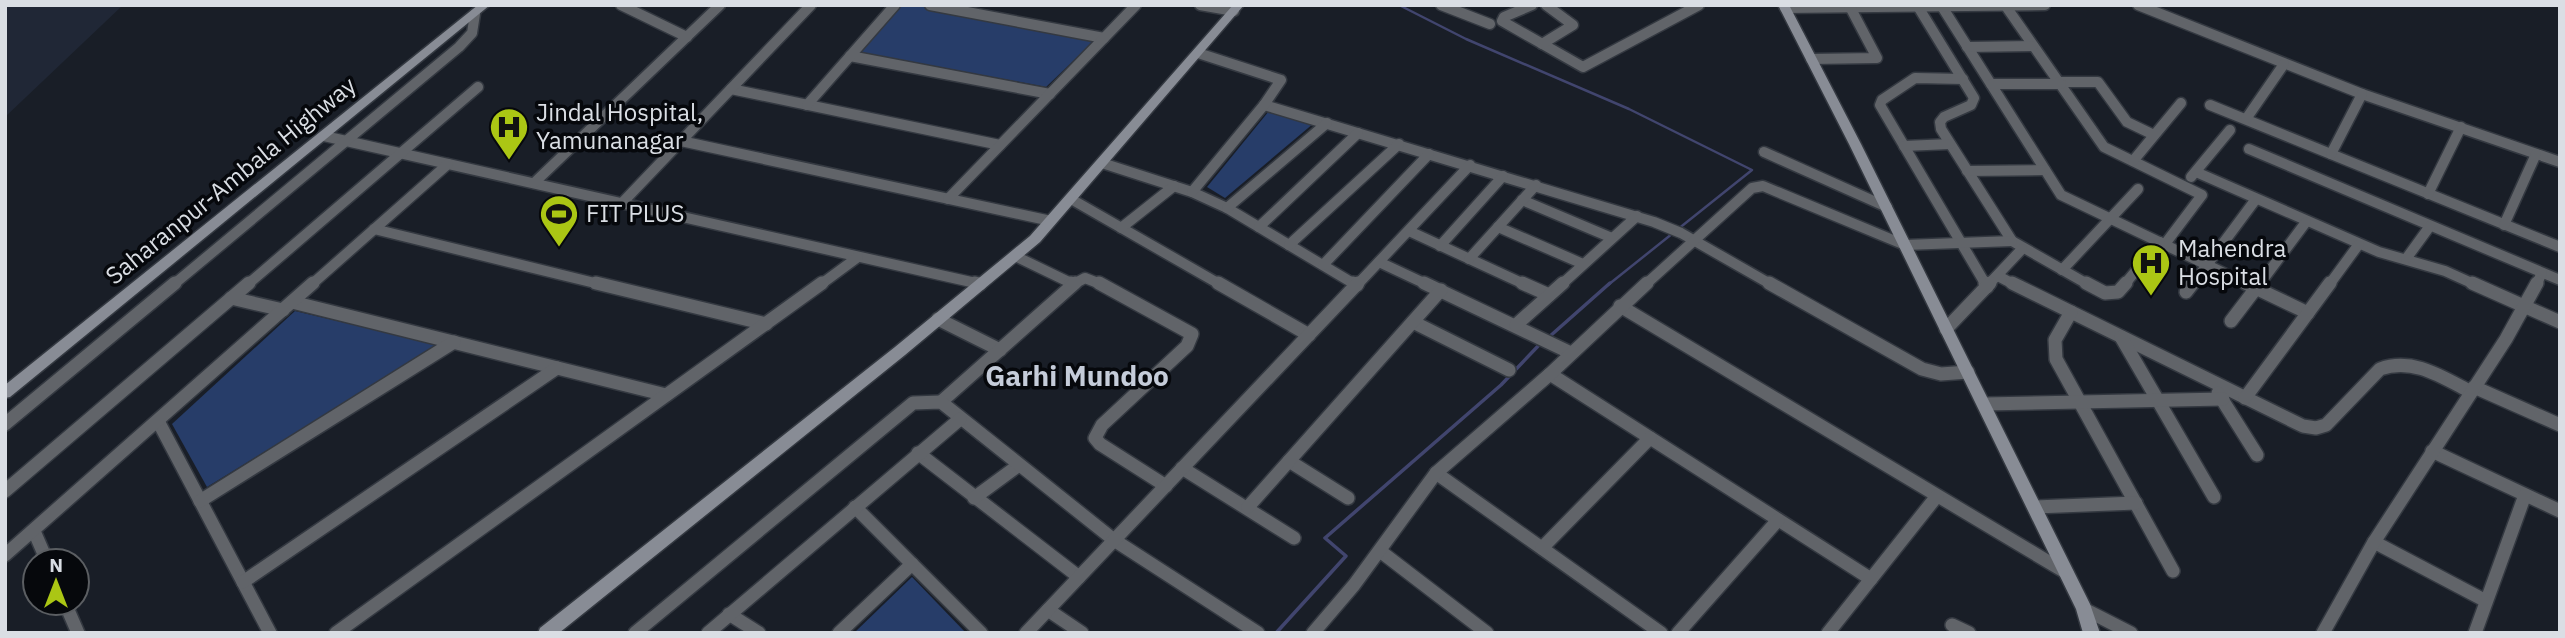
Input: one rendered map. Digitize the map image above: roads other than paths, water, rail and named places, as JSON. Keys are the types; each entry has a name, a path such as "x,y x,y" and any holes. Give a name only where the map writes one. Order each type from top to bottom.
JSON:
{"street":[{"path":"621,5 637,8 687,37"},
{"path":"534,183 720,5"},
{"path":"622,203 811,5"},
{"path":"807,105 895,5"},
{"path":"930,5 1104,38"},
{"path":"948,199 1136,5"},
{"path":"1200,5 1236,8"},
{"path":"1441,5 1490,24"},
{"path":"1532,5 1502,19 1578,66 1588,66 1699,5"},
{"path":"1542,44 1573,25 1546,5"},
{"path":"2045,5 1784,7 2035,507 2084,609 2092,633"},
{"path":"2138,5 2362,94 2560,162"},
{"path":"1917,6 1963,79 1974,103 1944,117 1940,122 1941,129 2017,245 2113,294 2118,292 2202,197 2199,192 2185,185 2110,151 2096,139 2005,6"},
{"path":"1942,6 2060,195 2308,313"},
{"path":"1811,59 1877,58 1850,7"},
{"path":"550,632 1015,256 1071,199 1236,8"},
{"path":"5,424 467,40 480,9"},
{"name":"Saharanpur-Ambala Highway","path":"5,393 480,9"},
{"path":"1967,47 2034,46"},
{"path":"1192,192 1280,85 1281,80 1198,54"},
{"path":"850,56 1049,94"},
{"path":"2246,119 2284,64"},
{"path":"1963,79 1914,78 1882,100 1880,105 1987,287"},
{"path":"1991,84 2098,82 2127,122 2154,135"},
{"path":"5,491 478,87"},
{"path":"731,89 1000,145"},
{"path":"2331,154 2362,94"},
{"path":"2133,161 2181,103"},
{"path":"1264,105 1637,216 1675,231 1922,369 1941,374 1968,372"},
{"path":"2210,105 2560,247"},
{"path":"1227,208 1326,123"},
{"path":"2428,194 2461,127"},
{"path":"2185,185 2230,130"},
{"path":"1259,228 1359,133"},
{"path":"324,136 980,284"},
{"path":"681,141 1051,221"},
{"path":"1904,146 1950,144"},
{"path":"1289,245 1399,145"},
{"path":"2249,149 2560,280"},
{"path":"1764,152 1886,207"},
{"path":"1323,265 1429,153"},
{"path":"2504,225 2536,153"},
{"path":"1102,163 1192,192 1227,208 1357,285"},
{"path":"6,555 448,164"},
{"path":"1026,633 1470,165"},
{"path":"1967,171 2045,170"},
{"path":"2196,172 2359,244 2445,271 2560,322"},
{"path":"1440,246 1503,176"},
{"path":"1121,228 1174,186"},
{"path":"1469,258 1536,186"},
{"path":"1315,632 1380,551 1436,473 1550,374 1619,306 1695,242 1752,188 1763,186 1905,245 2017,245"},
{"path":"2062,270 2138,189"},
{"path":"1071,199 1309,335"},
{"path":"1522,200 1612,238"},
{"path":"2186,292 2256,200"},
{"path":"1516,325 1637,216"},
{"path":"2231,321 2306,222"},
{"path":"2406,259 2430,226"},
{"path":"1498,228 1583,264"},
{"path":"374,229 766,324"},
{"path":"1409,231 1549,295"},
{"path":"2245,398 2359,244"},
{"path":"1946,329 1998,276 2017,245"},
{"path":"1015,256 1073,284"},
{"path":"336,633 858,257"},
{"path":"1379,262 1555,343 1571,353"},
{"path":"2323,633 2374,542 2506,339 2542,273"},
{"path":"1998,276 2303,426 2316,428 2326,425 2380,369 2389,364 2402,363 2418,367 2560,425"},
{"path":"635,633 913,403 942,402 1073,284 1085,278 1093,279 1192,334 1187,346 1102,425 1095,438 1100,444 1166,486"},
{"path":"1248,506 1441,290"},
{"path":"231,298 288,306 454,342 666,395"},
{"path":"1619,306 2067,573"},
{"path":"2071,312 2053,341 2052,349 2173,571"},
{"path":"938,319 1000,350"},
{"path":"1413,323 1508,370"},
{"path":"2121,337 2214,497"},
{"path":"200,501 454,342"},
{"path":"243,582 557,368"},
{"path":"1550,374 1871,579"},
{"path":"2210,381 2257,455"},
{"path":"1984,404 2223,399"},
{"path":"942,402 1114,541 1258,633"},
{"path":"708,633 960,419"},
{"path":"158,421 270,633"},
{"path":"1542,548 1650,438"},
{"path":"2432,451 2560,511"},
{"path":"918,453 1079,577"},
{"path":"1289,461 1348,498"},
{"path":"974,498 1019,465"},
{"path":"1182,468 1248,506 1294,538"},
{"path":"1436,473 1661,633"},
{"path":"2475,633 2525,495"},
{"path":"1828,633 1937,496"},
{"path":"2035,507 2136,503"},
{"path":"855,507 981,633"},
{"path":"1678,633 1778,520"},
{"path":"34,531 41,547"},
{"path":"2374,542 2486,601"},
{"path":"1380,551 1488,633"},
{"path":"839,633 912,564"},
{"path":"2084,609 2131,633"},
{"path":"1048,610 1082,633"},
{"path":"729,614 759,633"},
{"path":"1952,625 1969,633"}],"waterway":[{"path":"1399,5 1466,39 1629,109 1752,170 1608,285"},
{"path":"1549,337 1610,283"},
{"path":"1276,633 1346,556 1325,538 1501,385 1540,344"}],"place":[{"name":"Jindal Hospital, Yamunanagar","path":"509,161"},
{"name":"FIT PLUS","path":"559,248"},
{"name":"Mahendra Hospital","path":"2151,297"}],"district":[{"name":"Garhi Mundoo","path":"1077,376"}]}
